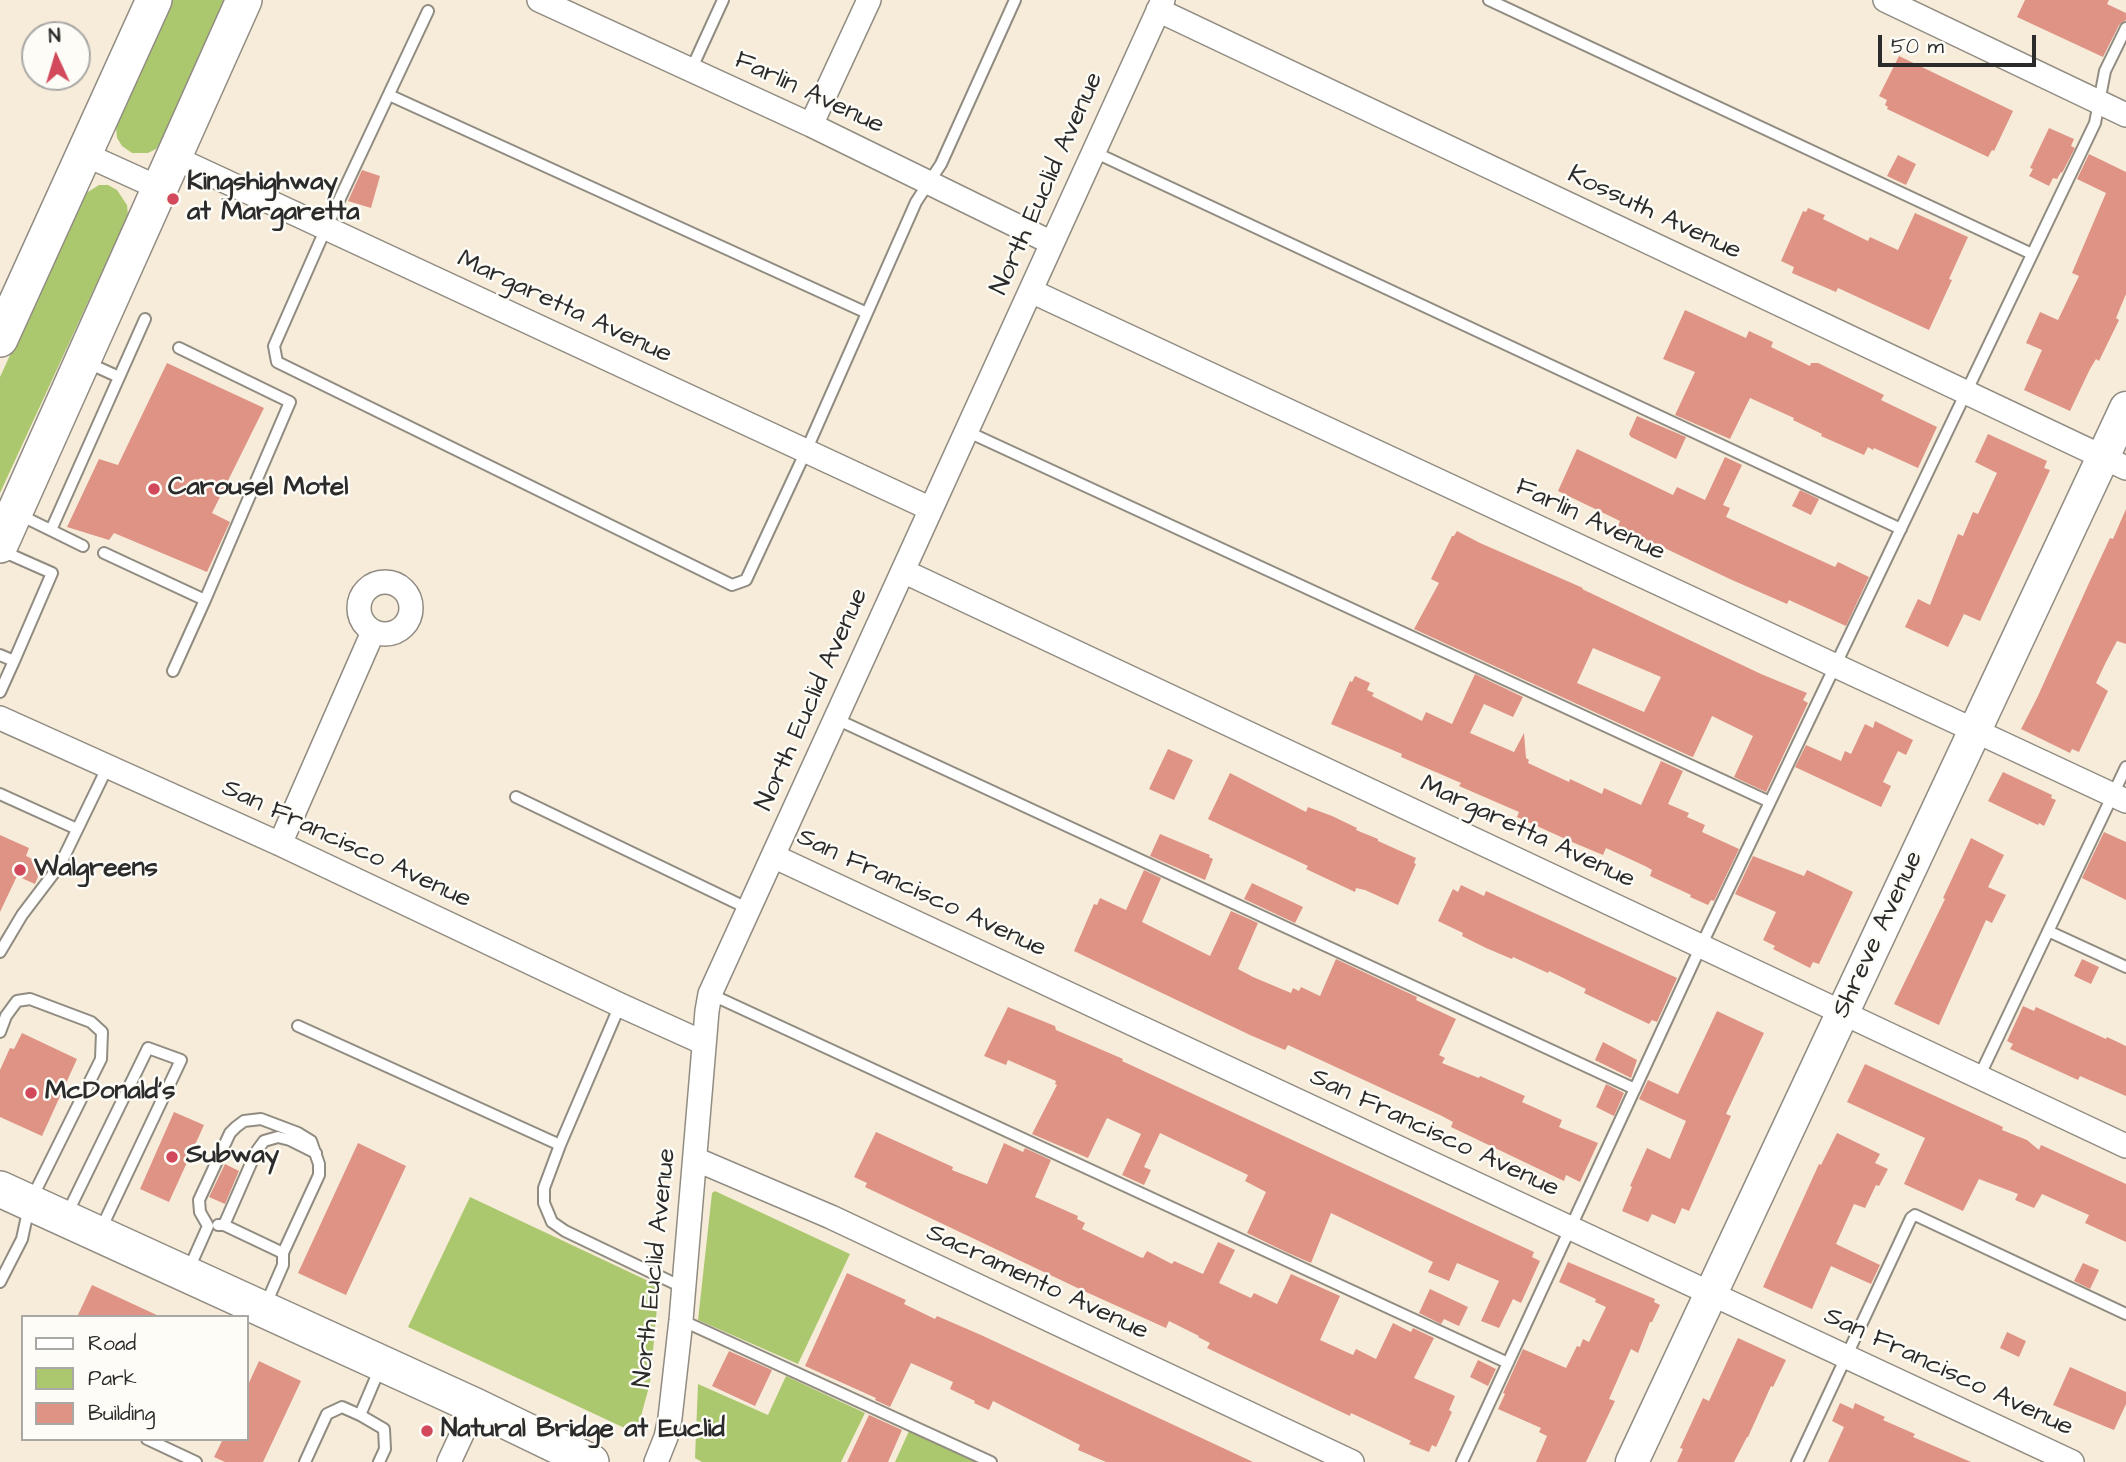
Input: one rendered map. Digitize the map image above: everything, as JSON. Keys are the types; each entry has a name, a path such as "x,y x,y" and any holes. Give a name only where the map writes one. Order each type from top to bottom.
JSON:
{"main road":[{"path":"0,339 154,0"},
{"path":"0,545 244,0"},
{"path":"15,1196 475,1406 591,1462"}],"street":[{"name":"Farlin Avenue","path":"539,0 572,7 691,70 811,125 1052,243"},
{"path":"811,125 869,0"},
{"path":"1885,0 2126,115"},
{"name":"North Euclid Avenue","path":"656,1462 670,1418 710,994 1161,5"},
{"name":"Kossuth Avenue","path":"1161,5 2114,463"},
{"name":"Margaretta Avenue","path":"84,154 166,172 326,228 931,509"},
{"name":"Farlin Avenue","path":"1031,291 2120,798"},
{"name":"Shreve Avenue","path":"1632,1462 1974,732 2114,463 2126,408"},
{"name":"Margaretta Avenue","path":"903,571 2126,1146"},
{"path":"280,844 373,632"},
{"name":"San Francisco Avenue","path":"0,718 280,844 705,1044"},
{"name":"San Francisco Avenue","path":"773,856 2072,1462"},
{"name":"Sacramento Avenue","path":"695,1159 831,1217 1352,1462"},
{"path":"449,1462 475,1406"}],"lane":[{"path":"691,70 723,0"},
{"path":"428,11 274,346 277,362 732,586 746,580 916,202 941,164 1015,0"},
{"path":"1489,0 2032,254"},
{"path":"1462,1462 1701,946 2095,123 2105,71 2126,28"},
{"path":"389,95 867,313"},
{"path":"1094,152 1901,529"},
{"path":"51,530 145,319"},
{"path":"173,671 290,402 179,348"},
{"path":"82,361 119,377"},
{"path":"967,431 1770,802"},
{"path":"15,512 83,546"},
{"path":"0,550 52,573 0,692"},
{"path":"104,553 205,600"},
{"path":"0,655 14,661"},
{"path":"836,719 1635,1089"},
{"path":"0,952 22,915 60,864 108,766"},
{"path":"1979,1077 2048,931 2120,798 2126,767"},
{"path":"0,794 77,829"},
{"path":"516,797 749,909"},
{"path":"2048,931 2126,967"},
{"path":"710,994 1508,1363"},
{"path":"0,1032 6,1016 18,1001 30,999 91,1021 102,1032 101,1059 15,1196 22,1239 0,1282"},
{"path":"620,1005 560,1145 544,1188 544,1203 552,1222 565,1231 684,1287"},
{"path":"298,1026 560,1145"},
{"path":"64,1218 148,1048 181,1060 99,1234"},
{"path":"208,1226 200,1212 199,1200 230,1133 244,1121 261,1119 311,1141 316,1153 319,1175 283,1253 283,1265 263,1309"},
{"path":"224,1225 256,1152 264,1141 278,1137 316,1153"},
{"path":"1797,1462 1915,1214 2126,1314"},
{"path":"208,1226 224,1225 283,1253"},
{"path":"187,1274 208,1226"},
{"path":"681,1320 991,1462"},
{"path":"360,1415 382,1364"},
{"path":"305,1462 327,1414 342,1407 384,1429 385,1449 379,1462"},
{"path":"151,1441 196,1462"}],"green space":[{"path":"173,0 225,0 161,141 156,149 148,153 132,153 122,146 117,138 116,127"},
{"path":"99,185 108,185 117,190 127,205 128,215 0,493 0,377 83,195"},
{"path":"715,1191 850,1254 798,1364 698,1320 712,1193"},
{"path":"470,1197 659,1286 650,1383 637,1431 631,1431 408,1327"},
{"path":"786,1376 865,1413 841,1462 702,1462 695,1458 698,1384 768,1415"},
{"path":"909,1431 975,1462 895,1462"}],"building":[{"path":"2025,0 2109,0 2107,4 2126,13 2126,20 2119,25 2103,57 2017,17"},
{"path":"1899,56 2013,111 1994,151 1992,150 1988,157 1887,109 1887,100 1879,96"},
{"path":"2049,128 2074,139 2071,146 2075,148 2062,173 2057,179 2053,178 2049,186 2029,176 2033,169 2030,168"},
{"path":"2089,154 2126,172 2126,294 2116,318 2119,320 2099,361 2096,359 2090,369 2070,411 2024,390 2042,350 2026,343 2040,312 2058,320 2079,276 2072,273 2106,193 2077,179"},
{"path":"1898,155 1916,164 1906,185 1887,176"},
{"path":"362,170 380,176 371,208 348,201"},
{"path":"1808,208 1825,215 1823,219 1868,241 1870,237 1898,250 1915,213 1968,237 1929,330 1838,288 1836,292 1792,273 1794,267 1781,261 1803,211 1806,212"},
{"path":"1685,310 1746,338 1749,331 1773,342 1771,347 1810,366 1811,363 1818,363 1884,395 1881,400 1937,427 1918,468 1874,448 1873,450 1868,447 1864,455 1821,436 1822,434 1793,420 1794,418 1750,398 1730,439 1675,415 1695,372 1663,359"},
{"name":"Carousel Motel","path":"167,363 264,408 212,513 230,522 207,572 114,533 109,540 67,527 99,459 118,465"},
{"path":"1637,416 1686,437 1676,459 1631,437 1629,434"},
{"path":"1988,434 2047,461 2044,468 2050,470 1980,621 1964,614 1948,647 1905,627 1918,599 1930,605 1958,534 1963,536 1973,512 1978,514 1997,473 1975,462"},
{"path":"1577,449 1673,495 1677,487 1705,500 1725,457 1742,465 1723,505 1730,508 1726,517 1835,567 1838,562 1869,577 1846,626 1789,600 1787,604 1732,580 1618,526 1620,521 1558,491"},
{"path":"1800,490 1819,499 1811,515 1792,506"},
{"path":"2126,509 2126,644 2117,641 2106,662 2096,683 2108,691 2079,752 2072,749 2070,753 2021,729"},
{"path":"1457,531 1807,693 1803,700 1808,703 1766,792 1734,777 1753,736 1712,716 1693,757 1414,629 1439,583 1431,579","holes":["1593,648 1661,677 1644,712 1577,683"]},
{"path":"1475,674 1523,697 1513,717 1484,704 1470,733 1514,752 1524,733 1528,763 1569,782 1570,779 1602,794 1604,788 1641,805 1661,761 1683,771 1668,804 1689,813 1687,817 1705,825 1702,832 1739,849 1714,901 1711,900 1708,905 1690,897 1691,895 1650,876 1652,870 1645,866 1606,848 1603,855 1572,842 1517,817 1519,812 1459,786 1461,783 1401,757 1402,754 1331,724 1350,681 1352,682 1355,676 1370,683 1367,690 1374,693 1372,696 1422,721 1426,712 1452,724"},
{"path":"1875,721 1913,740 1906,755 1898,751 1883,782 1891,786 1881,807 1795,767 1806,745 1841,761 1845,751 1851,754 1865,724 1873,728"},
{"path":"1168,749 1193,760 1174,800 1149,789"},
{"path":"2003,772 2052,795 2051,798 2056,800 2044,826 1988,801"},
{"path":"1230,773 1306,812 1308,807 1332,816 1416,858 1416,864 1398,905 1365,890 1356,888 1355,892 1306,869 1308,866 1208,819"},
{"path":"2104,832 2126,842 2126,900 2082,878"},
{"path":"1160,834 1210,855 1213,859 1205,880 1150,856"},
{"name":"Walgreens","path":"0,835 29,848 26,856 43,864 35,884 17,876 0,912"},
{"path":"1971,838 2004,855 1988,887 2006,895 1992,923 1986,920 1939,1025 1894,1004"},
{"path":"1753,856 1804,876 1807,870 1853,892 1819,964 1813,962 1810,968 1773,949 1775,946 1763,940 1776,912 1735,894"},
{"path":"1144,870 1161,878 1142,922 1210,956 1231,911 1258,923 1238,969 1253,977 1291,993 1293,988 1299,991 1301,987 1320,996 1336,959 1417,997 1416,1000 1456,1019 1439,1055 1445,1058 1442,1063 1525,1096 1522,1102 1562,1120 1559,1127 1598,1143 1580,1182 1566,1175 1564,1181 1451,1127 1453,1122 1442,1116 1288,1045 1285,1050 1250,1035 1074,951 1094,904 1097,905 1100,898 1126,910"},
{"path":"1252,883 1303,907 1295,923 1244,899"},
{"path":"1461,885 1484,896 1486,891 1677,978 1657,1022 1652,1020 1649,1024 1584,993 1586,989 1549,971 1548,973 1486,948 1438,921 1453,889 1458,892"},
{"path":"2082,959 2099,967 2091,984 2074,976"},
{"path":"2023,1006 2034,1011 2036,1007 2126,1046 2126,1096 2080,1076 2078,1080 2010,1049 2013,1044 2007,1041"},
{"path":"1008,1007 1055,1026 1056,1030 1534,1252 1532,1257 1540,1261 1521,1303 1513,1299 1499,1328 1481,1321 1499,1281 1457,1263 1449,1281 1428,1272 1433,1262 1331,1213 1311,1263 1286,1252 1247,1233 1266,1192 1245,1181 1248,1175 1160,1133 1144,1167 1151,1170 1144,1185 1122,1175 1141,1134 1107,1118 1088,1158 1032,1134 1057,1085 1056,1081 1008,1060 1006,1065 984,1056"},
{"path":"1717,1011 1764,1033 1726,1114 1731,1116 1689,1211 1682,1208 1675,1224 1652,1214 1648,1222 1622,1211 1632,1187 1630,1186 1647,1148 1670,1159 1686,1121 1639,1099 1648,1080 1678,1094"},
{"name":"McDonald's","path":"22,1033 77,1059 42,1136 0,1117 0,1070 10,1048 14,1049"},
{"path":"1603,1042 1637,1060 1631,1078 1595,1060"},
{"path":"1865,1064 2003,1127 2002,1130 2027,1140 2039,1150 2041,1145 2126,1184 2126,1242 2085,1223 2089,1215 2042,1194 2034,1208 2015,1200 2018,1194 1979,1179 1963,1211 1904,1184 1925,1138 1847,1102"},
{"path":"1606,1084 1624,1093 1614,1116 1596,1107"},
{"name":"Subway","path":"174,1112 204,1125 169,1202 140,1189"},
{"path":"876,1132 953,1167 952,1170 987,1184 1004,1143 1023,1152 1025,1148 1051,1160 1035,1197 1078,1216 1077,1219 1085,1223 1082,1229 1140,1257 1143,1258 1147,1251 1172,1264 1174,1261 1203,1274 1218,1242 1235,1250 1219,1283 1251,1298 1254,1293 1277,1304 1291,1274 1340,1296 1320,1340 1353,1355 1356,1349 1376,1359 1393,1323 1411,1332 1413,1328 1434,1338 1414,1378 1455,1396 1449,1410 1452,1412 1436,1447 1432,1445 1429,1452 1409,1444 1411,1441 1351,1413 1350,1416 1207,1348 1210,1343 1169,1321 1166,1328 865,1187 867,1183 854,1177"},
{"path":"1837,1133 1880,1154 1875,1163 1888,1169 1879,1186 1876,1185 1865,1208 1854,1204 1836,1244 1880,1265 1871,1284 1831,1266 1812,1309 1763,1287 1819,1164 1821,1165"},
{"path":"358,1143 406,1166 346,1295 298,1273"},
{"path":"225,1164 239,1171 225,1204 209,1197"},
{"path":"1568,1262 1655,1299 1654,1302 1660,1305 1638,1353 1631,1349 1609,1399 1615,1401 1586,1462 1536,1462 1547,1436 1539,1432 1541,1428 1498,1409 1523,1349 1566,1368 1583,1339 1589,1342 1606,1307 1595,1302 1596,1299 1559,1282"},
{"path":"2083,1263 2099,1270 2090,1289 2074,1281"},
{"path":"847,1273 906,1300 904,1304 935,1319 937,1316 981,1335 1253,1462 1106,1462 1078,1450 1080,1445 993,1401 989,1410 974,1403 975,1401 950,1389 953,1382 911,1363 890,1407 805,1366"},
{"path":"92,1285 157,1315 78,1315"},
{"path":"1430,1289 1468,1307 1459,1326 1444,1319 1441,1324 1419,1313"},
{"path":"2007,1332 2026,1341 2019,1357 2000,1348"},
{"path":"1738,1338 1786,1360 1773,1387 1771,1386 1734,1462 1677,1462 1683,1449 1680,1448 1703,1398 1709,1401"},
{"path":"729,1351 772,1370 755,1406 712,1386"},
{"path":"1478,1360 1496,1369 1488,1386 1470,1377"},
{"path":"259,1361 301,1381 263,1462 225,1462 214,1457 222,1441 248,1441 248,1385"},
{"path":"2070,1367 2126,1392 2126,1404 2114,1430 2053,1405"},
{"path":"1840,1403 1853,1409 1855,1403 1885,1417 1883,1420 1915,1434 1913,1437 1971,1462 1828,1462 1844,1427 1832,1421"},
{"path":"869,1415 902,1430 888,1462 847,1462"}],"place":[{"name":"Kingshighway at Margaretta","path":"173,199"},
{"name":"Carousel Motel","path":"154,489"},
{"name":"Walgreens","path":"20,870"},
{"name":"McDonald's","path":"31,1093"},
{"name":"Subway","path":"172,1157"},
{"name":"Natural Bridge at Euclid","path":"427,1431"}]}
